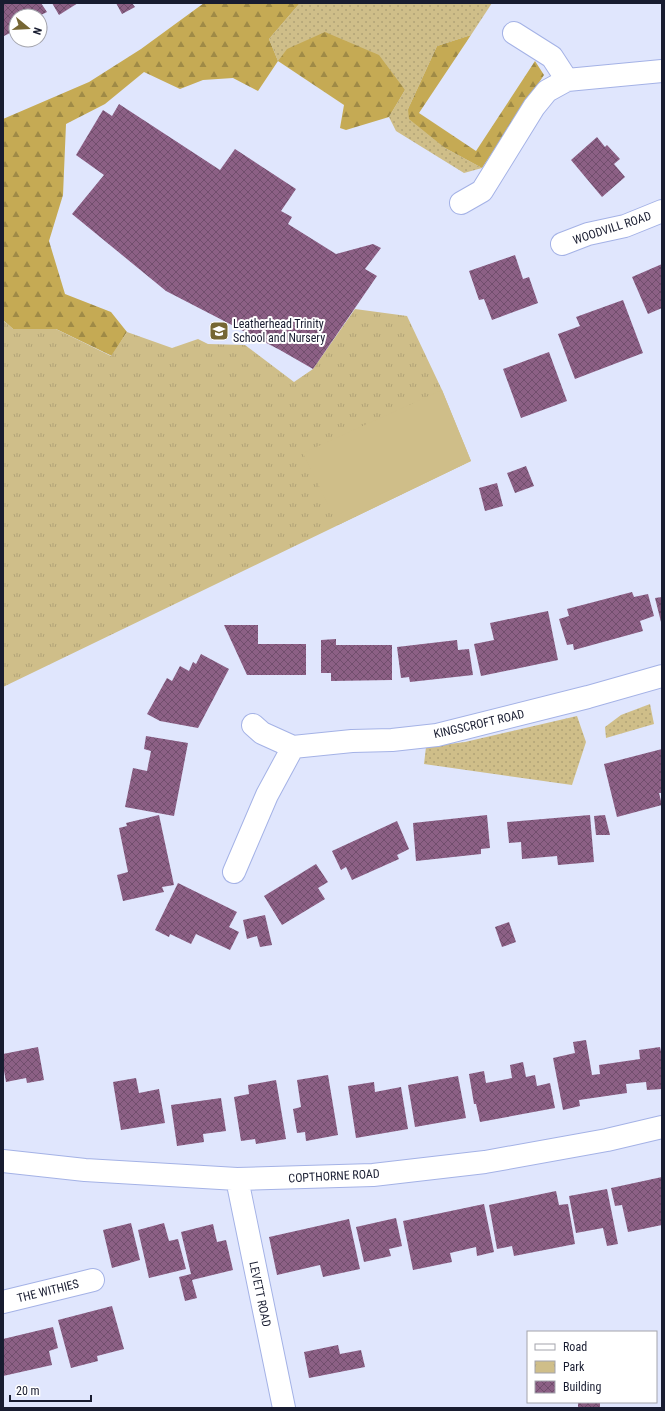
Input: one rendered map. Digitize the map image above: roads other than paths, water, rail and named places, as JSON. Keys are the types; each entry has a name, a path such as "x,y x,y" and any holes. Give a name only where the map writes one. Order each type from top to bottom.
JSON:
{"street":[{"path":"514,33 552,57 567,80"},
{"path":"461,204 482,191 534,107 547,91 567,80 662,71"},
{"name":"WOODVILL ROAD","path":"562,244 588,234 625,226 662,211"},
{"name":"KINGSCROFT ROAD","path":"293,747 352,741 392,740 437,734 588,697 662,676"},
{"path":"234,872 267,795 293,747 262,733 253,725"},
{"name":"COPTHORNE ROAD","path":"3,1161 85,1170 237,1179 373,1175 485,1162 606,1140 662,1127"},
{"name":"LEVETT ROAD","path":"237,1179 284,1408"},
{"name":"THE WITHIES","path":"3,1302 93,1280"}],"place":[{"name":"Leatherhead Trinity School and Nursery","path":"219,331"}]}
